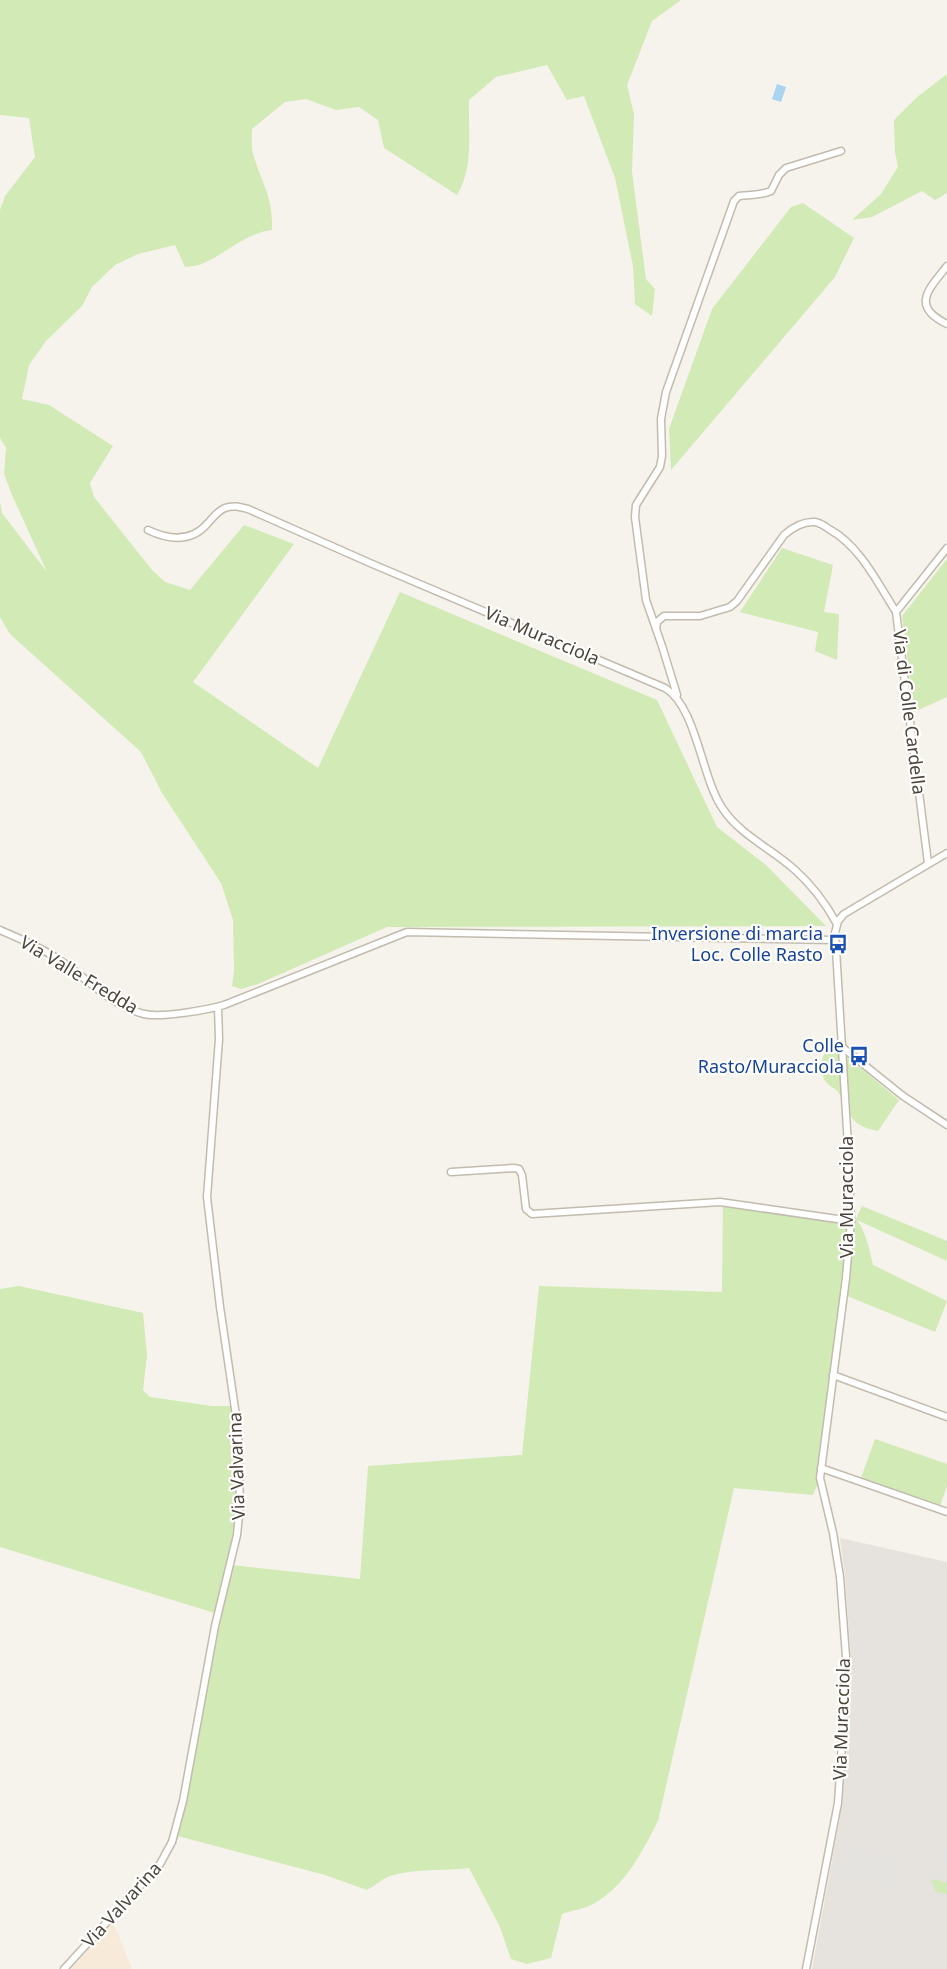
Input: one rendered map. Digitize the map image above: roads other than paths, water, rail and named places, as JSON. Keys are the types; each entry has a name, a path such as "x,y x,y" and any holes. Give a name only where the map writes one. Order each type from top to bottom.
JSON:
{"street":[{"path":"678,699 646,600 635,517 636,505 660,467 662,456 661,419 666,392 734,201 738,196 747,194 755,196 771,191 779,175 786,168 841,151"},
{"path":"947,266 927,292 926,298 934,316 947,324"},
{"name":"Via Muracciola","path":"148,530 169,538 186,538 199,532 223,509 232,506 248,509 672,692 678,699 687,717 710,783 722,809 746,833 795,870 818,895 837,924 835,940 851,1221 846,1278 820,1478 833,1532 840,1577 846,1670 838,1803 806,1969"},
{"path":"656,631 658,622 664,616 700,616 730,607 737,601 784,535 794,527 806,522 817,522 846,539 870,571 896,612"},
{"name":"Via di Colle Cardella","path":"928,863 896,612 947,548"},
{"path":"837,924 844,914 947,853"},
{"name":"Via Valle Fredda","path":"0,930 42,949 106,995 142,1013 152,1015 218,1007 407,932 835,940"},
{"name":"Via Valvarina","path":"64,1969 160,1864 172,1842 183,1801 215,1626 238,1528 240,1499 238,1428 220,1307 208,1201 219,1039 218,1007"},
{"path":"842,1047 902,1096 947,1125"},
{"path":"451,1172 519,1169 522,1175 526,1210 532,1214 720,1202 851,1221"},
{"path":"834,1375 947,1417"},
{"path":"821,1468 947,1512"}],"water":[{"path":"777,84 786,87 781,102 772,99"}],"place":[{"name":"Inversione di marcia Loc. Colle Rasto","path":"838,944"},
{"name":"Colle Rasto/Muracciola","path":"859,1056"}]}
